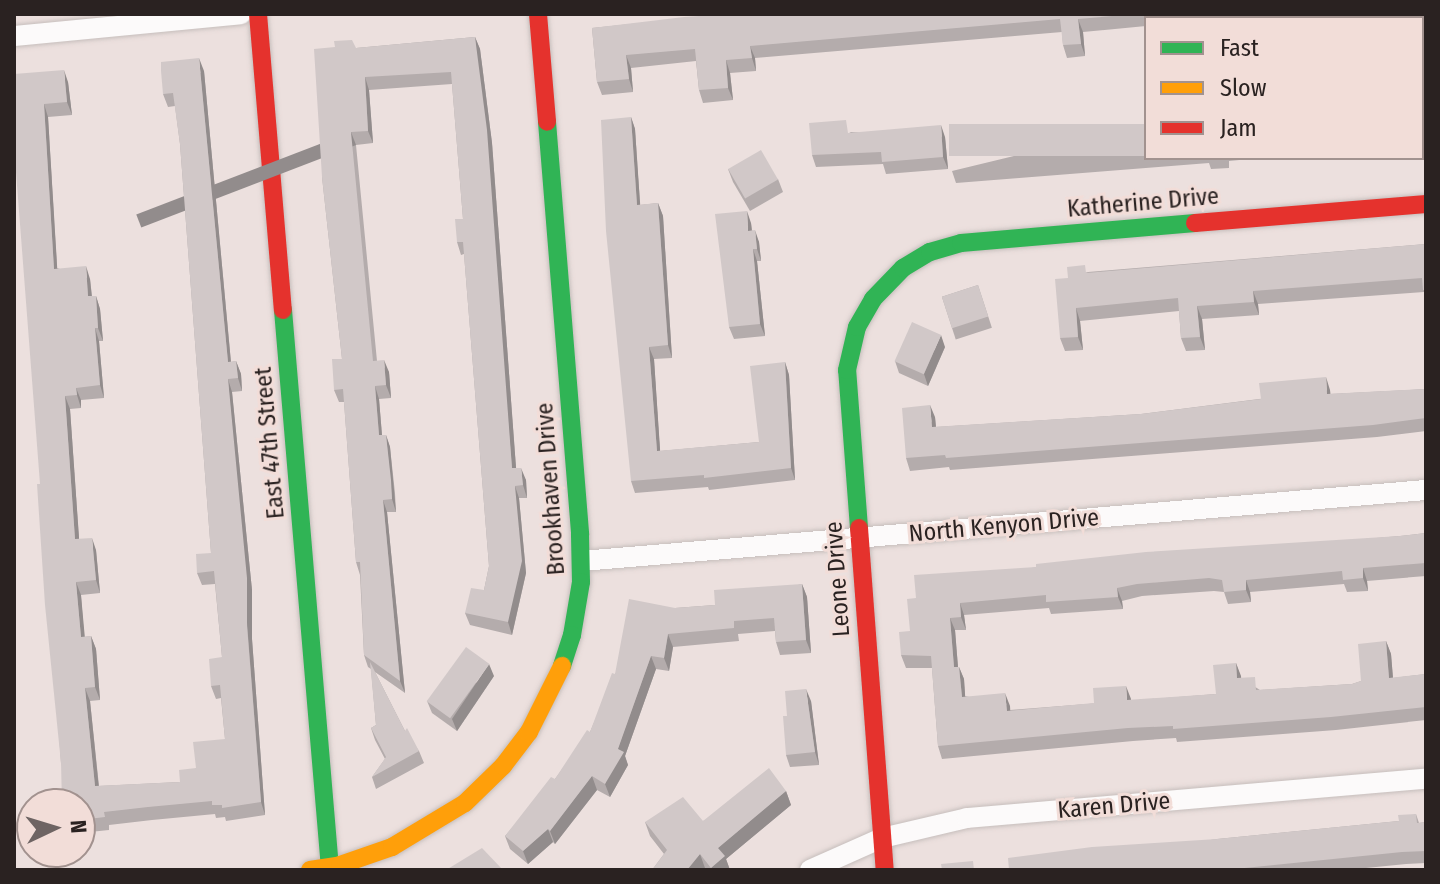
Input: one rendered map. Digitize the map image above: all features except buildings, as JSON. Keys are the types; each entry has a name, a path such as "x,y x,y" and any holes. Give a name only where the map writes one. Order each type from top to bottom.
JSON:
{"street":[{"path":"14,36 241,14"},
{"name":"East 47th Street","path":"258,14 330,868"},
{"name":"Brookhaven Drive","path":"310,870 330,868 371,856 429,828 465,803 503,766 529,732 559,675 572,635 582,561 538,14"},
{"name":"Katherine Drive","path":"880,292 903,268 921,257 961,243 1426,204"},
{"name":"Leone Drive","path":"880,292 857,327 847,370 885,870"},
{"name":"North Kenyon Drive","path":"582,561 1426,490"},
{"name":"Karen Drive","path":"810,870 882,838 924,826 988,816 1426,779"}],"traffic: fast":[{"path":"547,122 580,535 581,582 572,635 562,666"},
{"path":"859,528 847,370 857,327 873,299 903,268 930,252 961,243 1195,223"},
{"path":"283,310 330,868"}],"traffic: slow":[{"path":"310,870 340,865 392,847 465,803 503,766 529,732 562,666"}],"traffic: jam":[{"path":"258,14 283,310"},
{"path":"538,14 547,122"},
{"path":"1195,223 1426,204"},
{"path":"859,528 885,870"}]}
